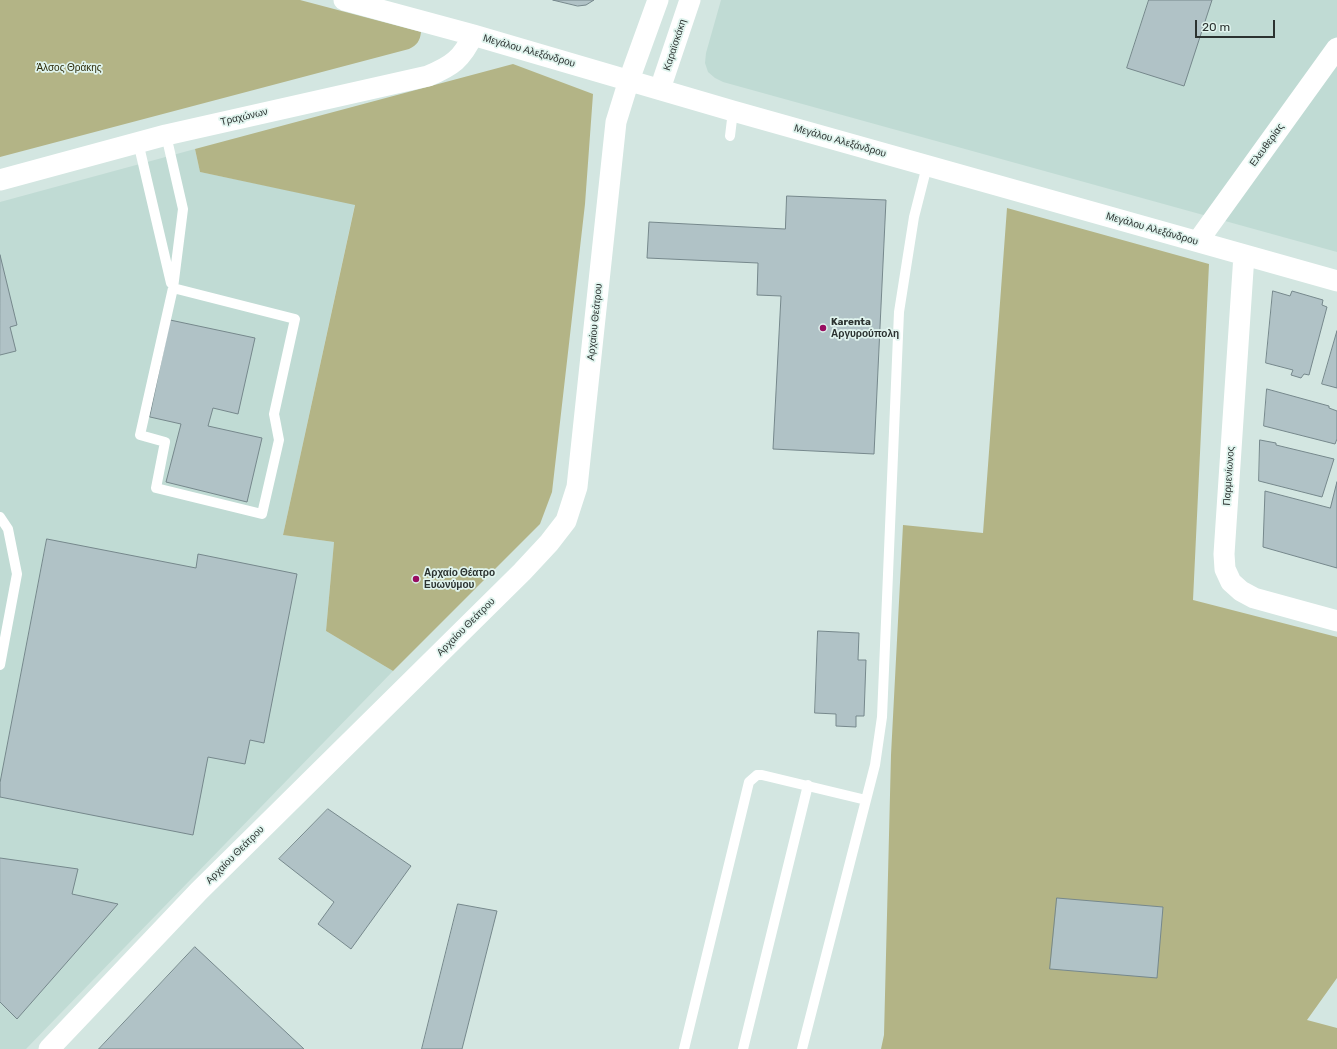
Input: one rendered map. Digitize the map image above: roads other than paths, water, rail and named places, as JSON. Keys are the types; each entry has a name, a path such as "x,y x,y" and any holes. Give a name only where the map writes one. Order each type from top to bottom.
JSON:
{"street":[{"name":"Μεγάλου Αλεξάνδρου","path":"344,0 473,35 733,111 1337,281"},
{"path":"629,80 658,0"},
{"name":"Καραϊσκάκη","path":"660,89 690,0"},
{"name":"Τραχώνων","path":"0,180 166,135 428,76 443,70 456,60 466,49 473,35"},
{"name":"Ελευθερίας","path":"1198,241 1337,48"},
{"name":"Αρχαίου Θεάτρου","path":"49,1049 199,891 522,572 549,543 566,521 577,487 616,122 629,80"},
{"name":"Παρμενίωνος","path":"1244,255 1224,554 1225,568 1231,582 1240,591 1254,598 1337,621"}],"lane":[{"path":"730,136 733,111"},
{"path":"166,135 183,209 173,288 140,435 165,442 156,488 262,514 279,440 274,414 295,319 173,288"},
{"path":"138,142 173,288"},
{"path":"802,1049 875,765 882,717 899,312 914,216 927,166"},
{"path":"0,517 8,529 17,574 0,665"},
{"path":"684,1049 749,782 757,775 762,775 866,800"},
{"path":"743,1049 808,785"}],"place":[{"name":"Karenta Αργυρούπολη","path":"823,328"},
{"name":"Αρχαίο Θέατρο Ευωνύμου","path":"416,579"}],"park label":[{"name":"Άλσος Θράκης","path":"69,68"}]}
